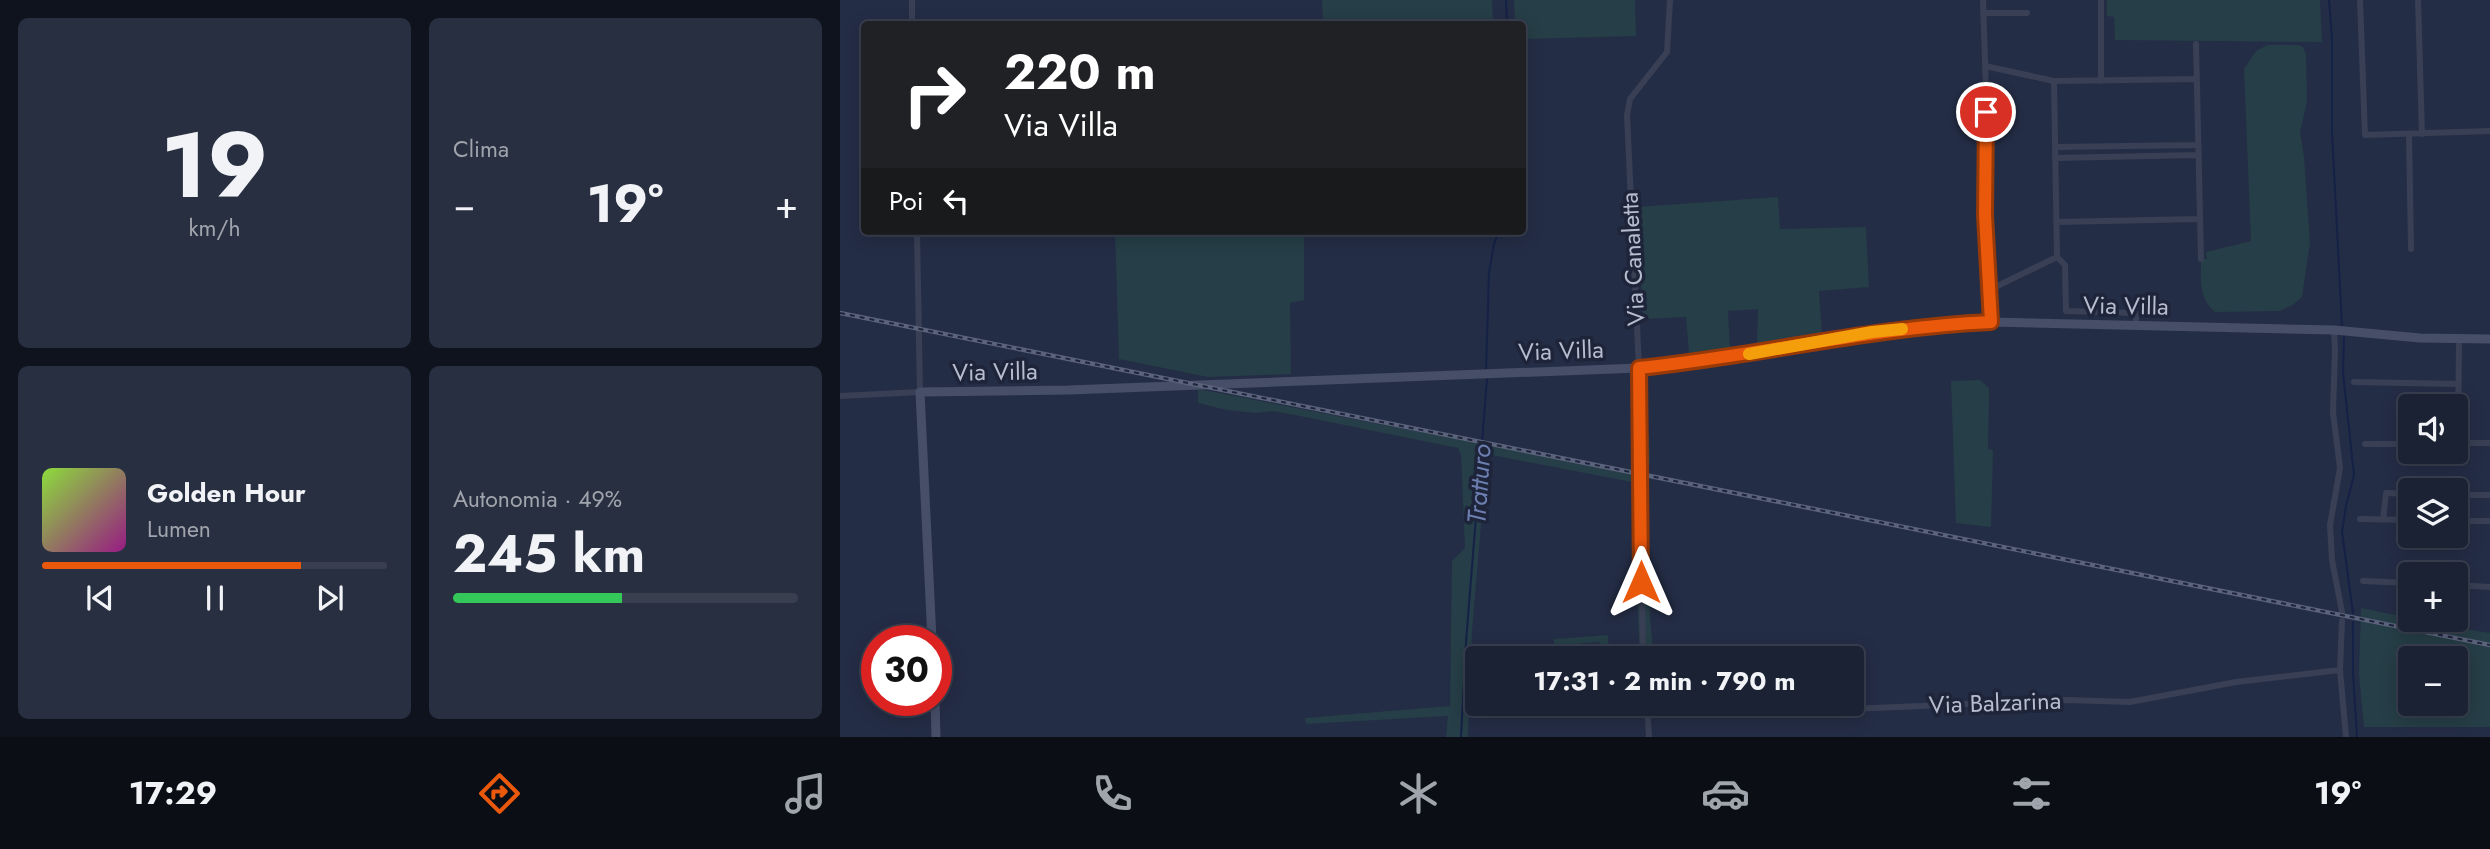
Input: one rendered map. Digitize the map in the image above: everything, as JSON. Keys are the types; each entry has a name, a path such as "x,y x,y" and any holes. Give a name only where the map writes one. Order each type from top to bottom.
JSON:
{"street":[{"path":"912,0 912,21"},
{"name":"Via Canaletta","path":"1643,646 1639,368 1627,115 1630,99 1667,52 1670,0"},
{"path":"1983,0 1985,215 1991,322"},
{"path":"2101,0 2101,81"},
{"path":"2360,0 2365,135 2490,131"},
{"path":"2418,0 2422,134"},
{"path":"1983,13 2027,13"},
{"path":"2196,44 2201,259"},
{"path":"1985,66 2054,81 2196,79"},
{"path":"2054,81 2057,257 2065,265 2066,311 2136,313 2136,326"},
{"path":"2410,134 2411,249"},
{"path":"2055,146 2197,145"},
{"path":"2055,158 2197,155"},
{"path":"2056,222 2199,219"},
{"path":"840,396 920,392 917,235"},
{"path":"1989,290 2057,257"},
{"name":"Via Villa","path":"931,625 920,392 1069,390 1639,368 1737,356 1872,332 1991,322 2334,330 2490,339"},
{"path":"2334,330 2333,412 2340,468 2330,525 2332,560 2342,612"},
{"path":"2458,394 2459,339"},
{"path":"2354,383 2458,384"},
{"path":"2468,443 2490,443"},
{"path":"2365,444 2398,444"},
{"path":"2383,520 2386,494 2398,494"},
{"path":"2468,495 2490,495"},
{"path":"2360,519 2398,520"},
{"path":"2468,521 2490,521"},
{"path":"2363,580 2398,582"},
{"path":"2468,586 2490,587"},
{"path":"2342,621 2340,670 2346,737"},
{"name":"Via Balzarina","path":"1864,708 2067,700 2130,702 2236,682 2340,670"},
{"path":"935,716 936,737"},
{"path":"1647,716 1649,737"}],"shaded area":[{"path":"1322,0 1492,0 1493,21 1323,21"},
{"path":"1514,0 1635,0 1636,36 1526,39 1526,21 1515,21"},
{"path":"2107,0 2320,0 2322,42 2115,40 2114,17 2107,16"},
{"path":"2267,45 2299,45 2303,47 2306,55 2307,102 2300,132 2310,242 2302,297 2280,311 2215,312 2203,295 2201,259 2207,259 2206,252 2251,241 2244,69 2256,51"},
{"path":"1778,197 1780,229 1866,227 1869,287 1819,291 1822,335 1757,346 1758,309 1728,311 1730,349 1689,353 1686,317 1643,319 1637,207"},
{"path":"1115,235 1304,235 1304,300 1290,303 1291,374 1208,377 1119,359"},
{"path":"1980,380 1989,388 1988,449 1993,450 1991,527 1956,523 1951,381"},
{"path":"1198,389 1637,474 1636,440 1649,436 1650,464 1643,476 1645,529 1649,537 1653,646 1639,646 1632,482 1491,455 1486,465 1471,646 1465,646 1465,716 1469,716 1468,737 1446,737 1448,716 1306,724 1305,718 1450,706 1452,561 1465,548 1461,455 1458,448 1295,415 1272,411 1256,413 1227,410 1198,403"},
{"path":"2361,608 2398,616 2398,632 2468,632 2468,629 2490,633 2490,727 2364,727 2359,674"},
{"path":"1608,635 1608,646 1600,646 1600,642 1554,646 1554,639"}],"waterway":[{"name":"Tratturo","path":"1506,0 1507,21"},
{"path":"2329,0 2332,38 2332,132 2342,326"},
{"name":"Tratturo","path":"1486,370 1489,273 1497,235"},
{"path":"2344,336 2343,373 2354,475 2342,532 2353,613"},
{"name":"Tratturo","path":"1461,737 1487,379"},
{"path":"2353,622 2357,737"}],"railway":[{"path":"840,313 2490,645"}],"slow traffic":[{"path":"1749,354 1902,329"}],"route":[{"path":"1641,582 1639,368 1693,363 1872,332 1991,322 1985,215 1986,112"}]}
